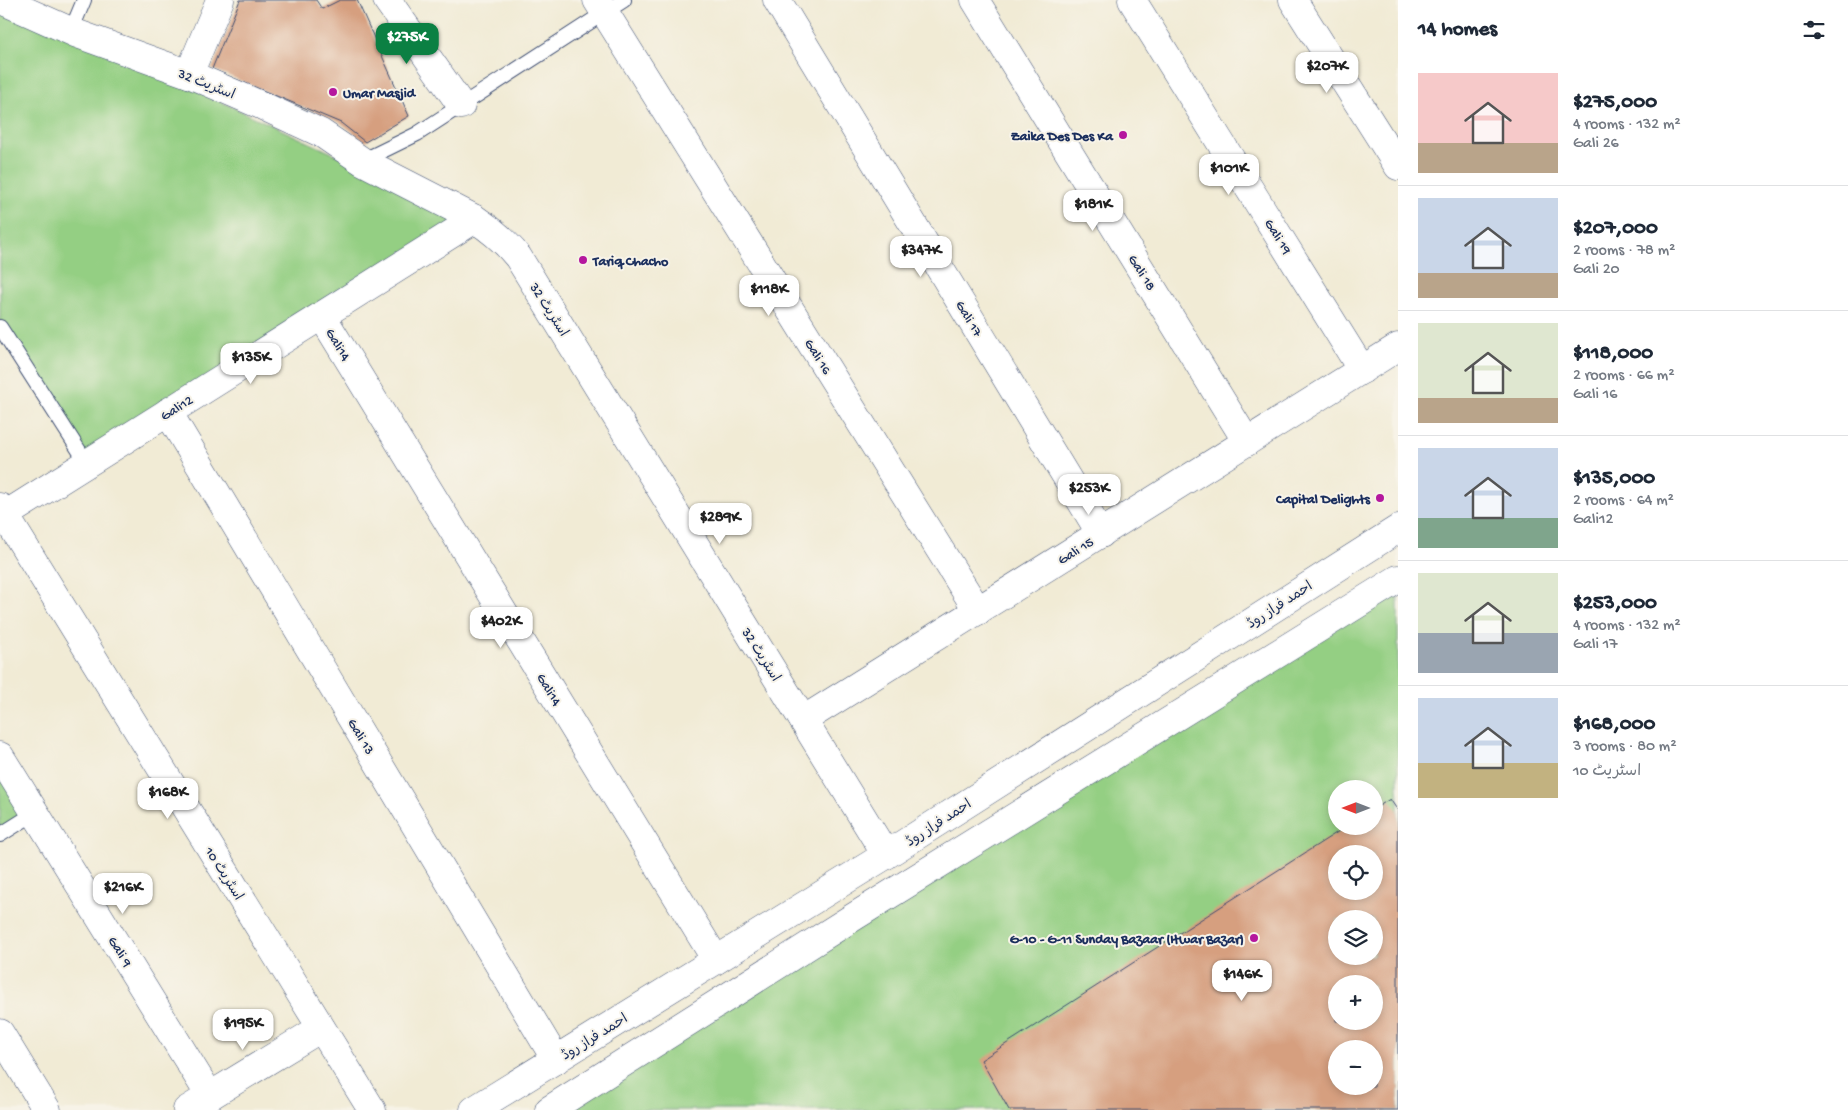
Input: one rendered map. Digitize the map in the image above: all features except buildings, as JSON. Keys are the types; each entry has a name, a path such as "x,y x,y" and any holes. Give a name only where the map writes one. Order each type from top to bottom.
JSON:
{"street":[{"name":"اسٹریٹ 32","path":"1,0 71,31 189,74 321,133 362,161 475,219 505,241 518,257 886,855"},
{"path":"189,74 220,0"},
{"path":"387,0 461,105"},
{"name":"Gali 17","path":"777,0 1101,534"},
{"name":"Gali 18","path":"975,0 1247,442"},
{"name":"Gali 19","path":"1132,0 1362,370"},
{"path":"1293,0 1398,166"},
{"name":"Gali 16","path":"609,4 978,611"},
{"name":"Gali12","path":"2,511 87,463 475,219"},
{"name":"Gali14","path":"322,316 716,960"},
{"name":"Gali 15","path":"803,720 1398,348"},
{"name":"Gali 13","path":"168,412 556,1060"},
{"name":"اسٹریٹ 10","path":"2,511 372,1110"},
{"name":"احمد فراز روڈ","path":"474,1110 886,855 1398,529"},
{"path":"549,1110 852,918 1398,579"},
{"name":"Gali 9","path":"0,756 210,1096"},
{"path":"833,888 852,918"},
{"path":"187,1110 321,1028"},
{"path":"0,1033 47,1110"}],"lane":[{"path":"71,31 84,0"},
{"path":"362,161 417,134 609,4"},
{"path":"0,326 87,463"},
{"path":"0,834 36,813"}],"green space":[{"path":"0,0 475,219 87,463 0,327"},
{"path":"1398,585 1398,1110 549,1110"},
{"path":"0,772 26,814 0,830"}],"place":[{"name":"Umar Masjid","path":"333,92"},
{"name":"Zaika Des Des Ka","path":"1123,135"},
{"name":"Tariq Chacho","path":"583,260"},
{"name":"Capital Delights","path":"1380,498"},
{"name":"G-10 - G-11 Sunday Bazaar (Itwar Bazar)","path":"1254,938"}]}
